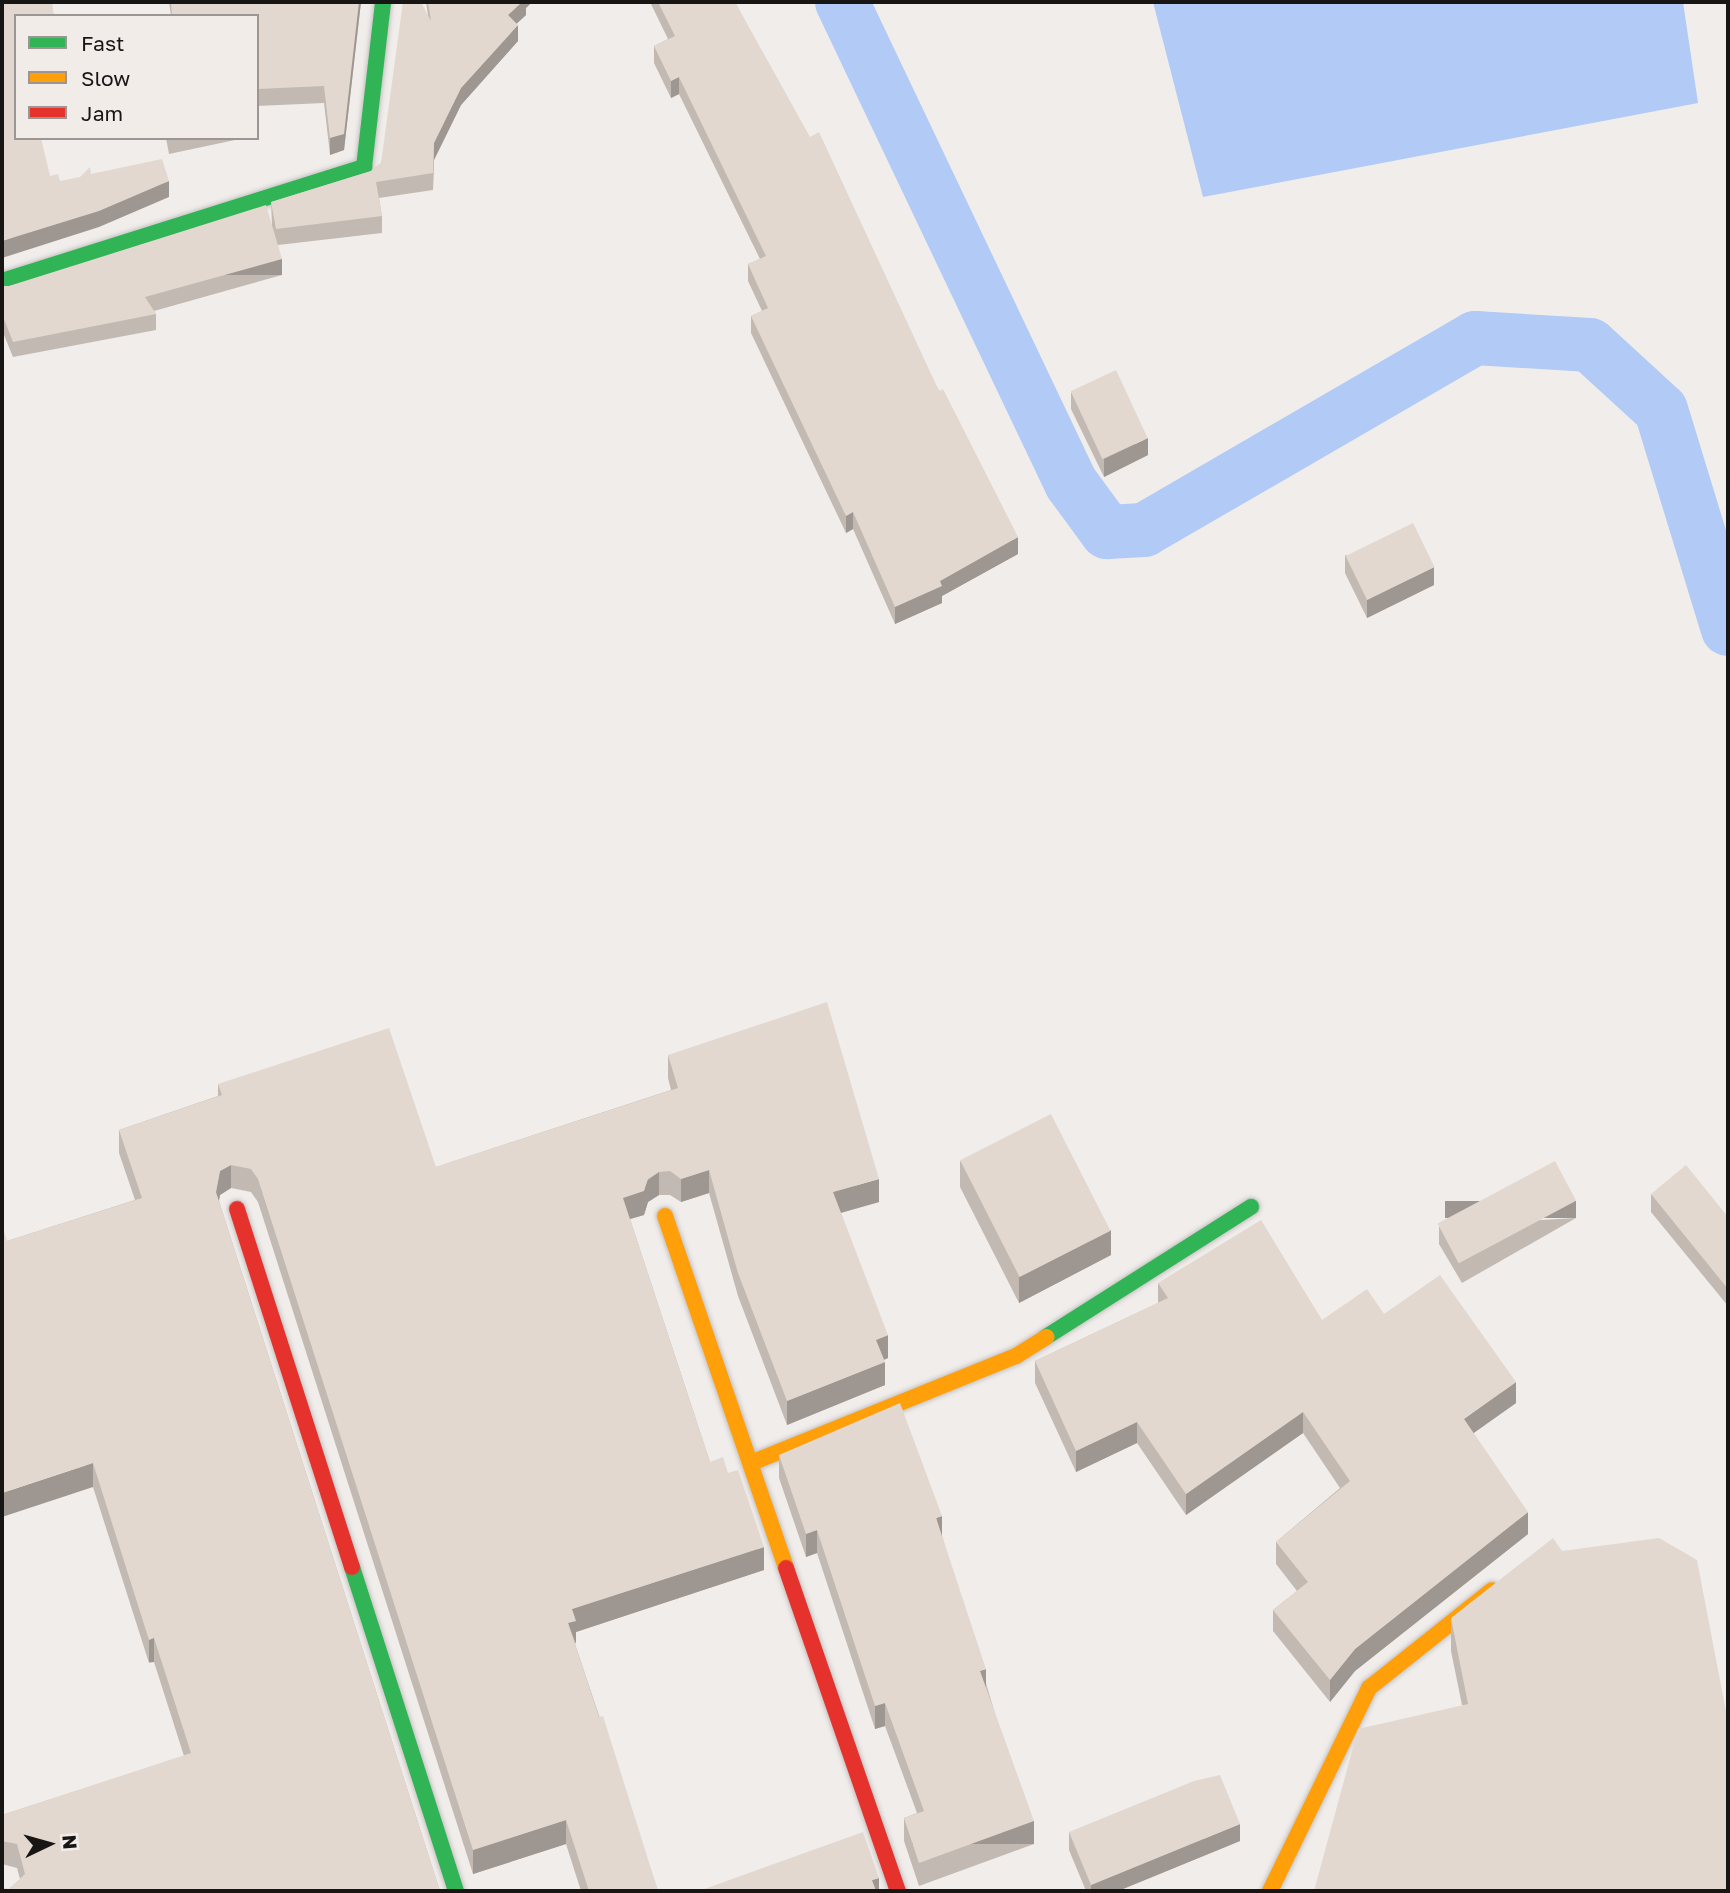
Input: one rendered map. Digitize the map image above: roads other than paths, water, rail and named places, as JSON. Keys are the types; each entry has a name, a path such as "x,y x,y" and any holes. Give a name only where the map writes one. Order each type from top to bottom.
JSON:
{"street":[{"path":"2,281 364,167 383,2"},
{"path":"751,1463 1016,1356 1251,1207"},
{"path":"237,1209 456,1891"},
{"path":"665,1216 898,1891"},
{"path":"1270,1891 1369,1688 1507,1578"}],"water":[{"path":"1153,2 1683,2 1698,103 1203,197"}],"waterway":[{"path":"842,2 1071,483 1107,532 1144,530 1475,338 1590,345 1661,410 1728,629"}]}
